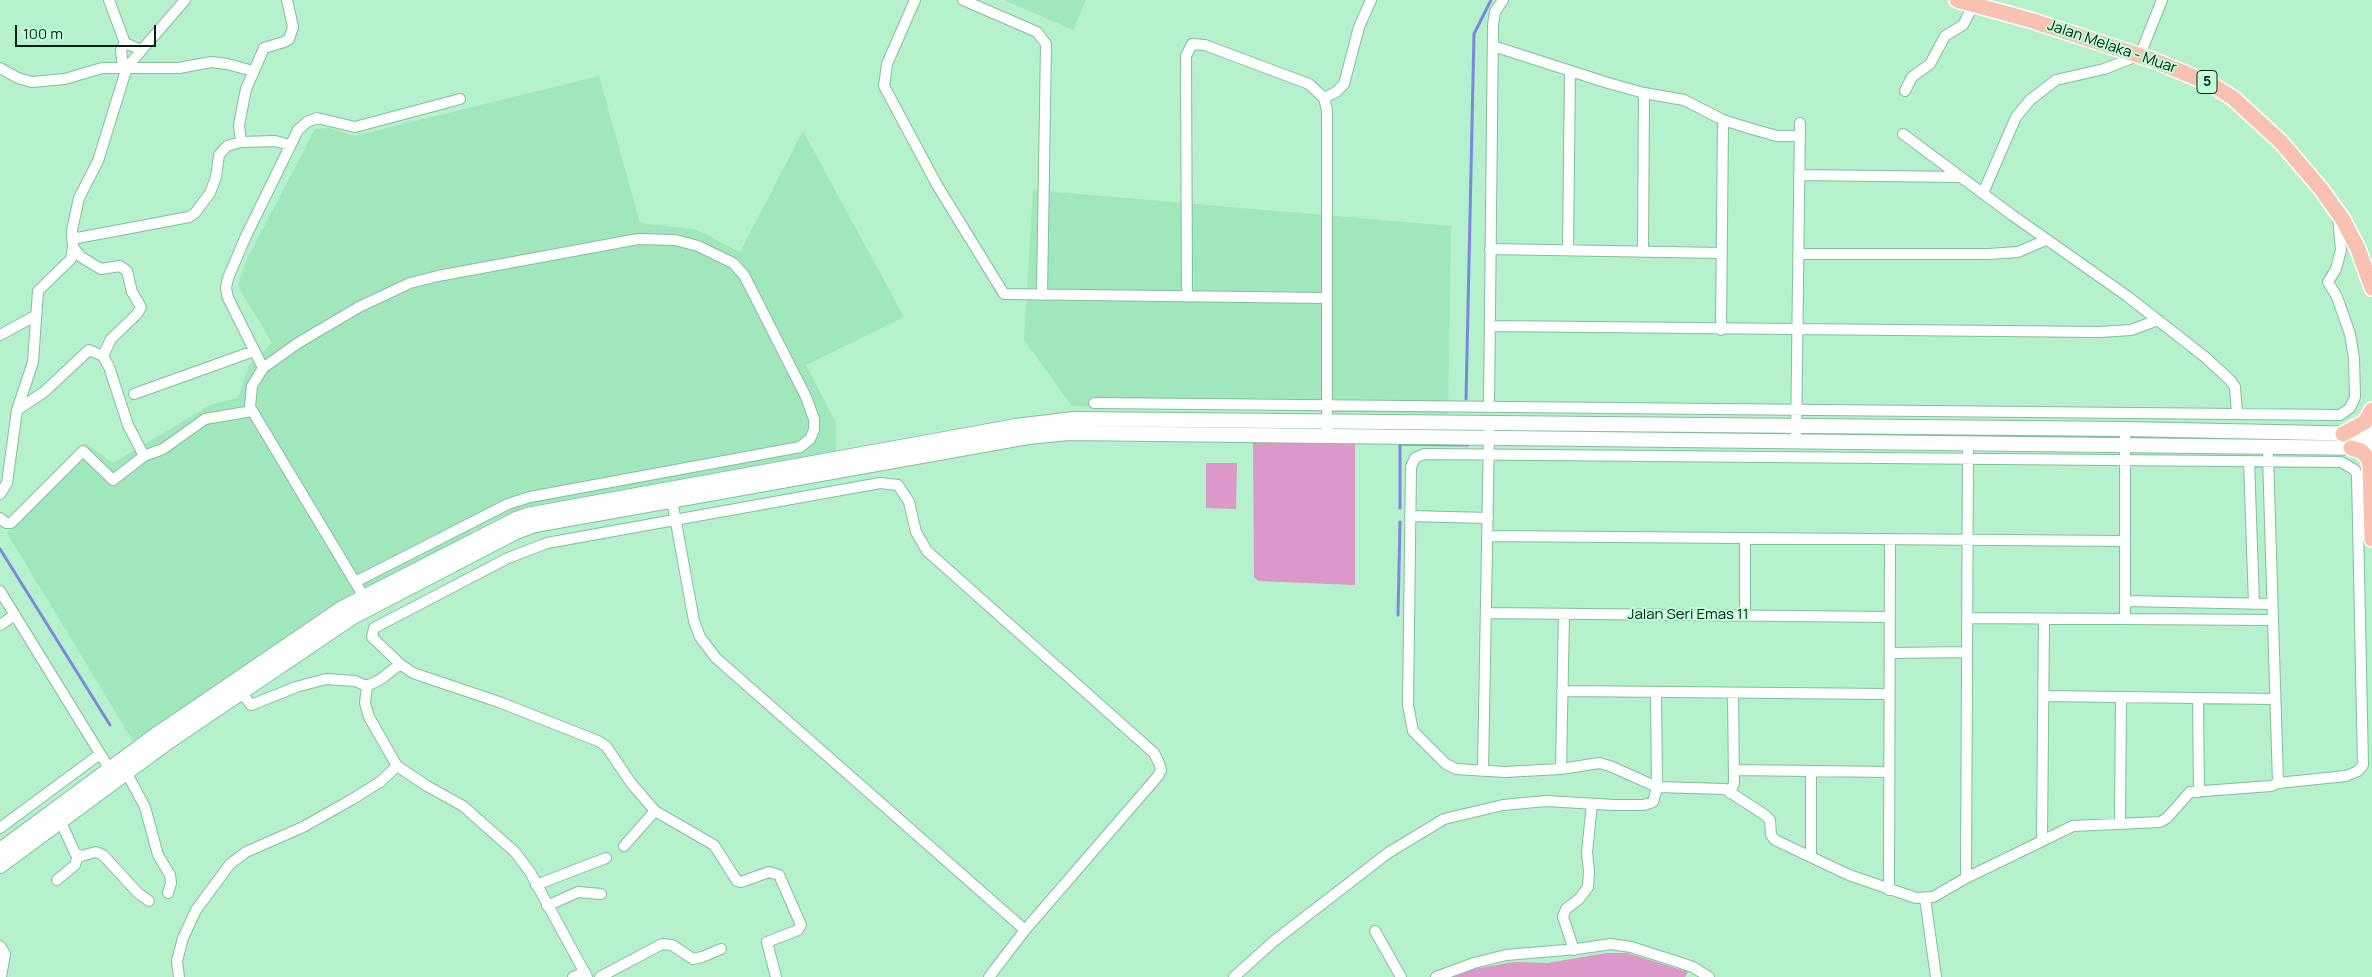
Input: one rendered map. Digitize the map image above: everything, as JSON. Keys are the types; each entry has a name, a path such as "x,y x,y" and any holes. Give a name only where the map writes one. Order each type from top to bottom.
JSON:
{"main road":[{"name":"Jalan Melaka - Muar","path":"1957,0 2030,20 2140,56 2189,74 2233,98 2256,117 2291,153 2338,213 2358,249 2371,285"},
{"path":"2343,434 2365,422 2372,410"},
{"path":"2351,448 2361,451 2368,458 2370,466 2372,539"}],"street":[{"path":"109,0 125,43 141,50"},
{"path":"0,494 7,484 17,410 33,362 38,291 68,264 79,198 98,161 125,67 185,0"},
{"path":"241,142 241,111 253,71 264,48 284,42 289,38 293,27 287,0"},
{"path":"915,0 887,64 884,86 887,95 937,185 1004,294 1327,298"},
{"path":"963,0 1037,32 1046,44 1042,295"},
{"path":"1324,98 1336,92 1344,84 1359,27 1371,0"},
{"path":"1489,407 1493,46 1495,12 1503,0"},
{"path":"1983,193 2016,117 2030,100 2056,80 2104,69 2140,56 2162,0"},
{"path":"1905,91 1912,77 1930,64 1945,36 1963,25 1974,4"},
{"path":"125,43 121,50 125,67"},
{"path":"1186,297 1186,56 1192,44 1205,45 1308,84 1324,98 1327,110 1327,436"},
{"path":"1493,46 1644,93 1684,100 1723,120 1777,136 1800,136"},
{"path":"0,68 18,78 32,82 65,79 102,68 179,68 212,62 253,71"},
{"path":"1568,250 1570,71"},
{"path":"1643,252 1644,93"},
{"path":"262,368 228,298 226,288 228,278 298,130 307,122 318,118 356,127 460,99"},
{"path":"1721,330 1723,120"},
{"path":"1796,441 1800,123"},
{"path":"1903,134 2158,320 2230,380 2235,387 2237,414"},
{"path":"72,243 189,217 195,213 210,193 216,177 219,155 227,146 241,142 249,144 275,141 290,145"},
{"path":"1799,175 1961,176"},
{"path":"1094,403 2340,415 2353,403 2355,397 2354,358 2350,334 2337,297 2328,282 2336,269 2341,250 2338,213"},
{"path":"355,582 508,504 530,497 800,447 810,439 814,430 814,419 806,397 744,275 734,263 698,246 675,240 638,239 410,283 359,307 298,343 262,368 252,386 250,397 252,411 367,603"},
{"path":"1798,254 1989,254 2018,252 2046,240"},
{"path":"72,243 81,257 101,269 120,266 127,270 132,292 141,307 138,314 111,339 103,356"},
{"path":"1490,249 1722,253"},
{"path":"0,335 35,316"},
{"path":"1490,326 1798,331 2116,332 2131,330 2158,320"},
{"path":"17,410 44,392 90,350 103,356 109,367 128,425 144,456"},
{"path":"134,394 254,351"},
{"path":"0,518 6,523 12,522 83,451 113,480 144,456 163,449 205,420 252,411"},
{"path":"2248,415 2248,432"},
{"path":"671,495 1051,421 1327,421 2125,429 2372,434"},
{"path":"1483,771 1489,423"},
{"path":"2125,429 2125,619"},
{"path":"0,850 241,692 352,617 367,603 527,515 671,495 1048,434 2125,445 2269,454 2341,462 2355,470 2357,475 2363,765 2358,771 2346,776 2278,783 2271,786 2190,792 2167,818 2160,822 2073,826 1966,878 1933,897 1916,898 1889,890 1775,840 1771,835 1770,820 1765,814 1725,789 1657,788 1610,766 1599,763 1561,769 1505,772 1456,768 1446,764 1413,731 1409,720 1407,645 1411,467 1415,458 1424,454 1489,454 2249,462 2269,454 2372,448"},
{"path":"1966,878 1968,443"},
{"path":"2269,454 2278,783"},
{"path":"2249,462 2254,604"},
{"path":"776,977 767,942 798,930 800,925 779,875 769,872 737,881 714,845 655,811 631,783 613,754 598,741 499,702 413,673 400,664 372,637 374,628 532,547 880,483 898,485 909,502 916,532 927,551 1154,753 1161,770 1158,776 1025,930 989,977"},
{"path":"671,495 694,621 700,637 716,658 1025,930"},
{"path":"1410,516 1488,518"},
{"path":"1487,536 2125,541"},
{"path":"1745,538 1745,615"},
{"path":"1889,890 1890,539"},
{"path":"0,591 100,754 118,771 146,807 158,855 170,875 172,883 168,892"},
{"path":"2125,601 2272,604"},
{"path":"0,866 61,822 118,771 342,608 367,603"},
{"name":"Jalan Seri Emas 11","path":"1486,613 1890,616"},
{"path":"1561,769 1564,614"},
{"path":"0,626 15,615"},
{"path":"1967,618 2273,620"},
{"path":"2042,840 2044,618"},
{"path":"1890,653 1967,652"},
{"path":"241,692 251,704 296,687 326,679 355,681 367,686 381,679 400,664"},
{"path":"367,686 365,703 369,717 397,766 427,786 463,806 515,852 536,885 586,975 572,977"},
{"path":"1562,692 1890,694"},
{"path":"1234,977 1274,941 1388,852 1444,819 1503,805 1546,802 1644,805 1653,802 1657,788 1656,692"},
{"path":"1730,793 1734,783 1733,693"},
{"path":"2044,696 2275,699"},
{"path":"2120,824 2121,697"},
{"path":"2198,698 2198,792"},
{"path":"0,828 100,754"},
{"path":"179,977 177,962 183,938 196,910 230,864 246,852 303,827 351,800 380,782 397,766"},
{"path":"1734,770 1889,772"},
{"path":"1811,771 1811,857"},
{"path":"1574,950 1563,917 1566,909 1579,899 1588,887 1590,871 1586,852 1592,804"},
{"path":"624,846 655,811"},
{"path":"61,822 73,850 78,855"},
{"path":"78,855 96,852 104,855 138,893 149,902"},
{"path":"57,880 75,865 78,855"},
{"path":"536,885 606,858"},
{"path":"547,906 578,892 601,894"},
{"path":"1926,898 1936,977"},
{"path":"1375,931 1401,977"},
{"path":"600,977 662,944 672,945 693,959 720,949"},
{"path":"1436,977 1474,963 1506,955 1574,950 1611,944 1631,947 1693,967 1709,977"},
{"path":"0,946 5,954 1,977"}],"shaded area":[{"path":"1004,0 1086,0 1073,30"},
{"path":"599,76 640,223 695,229 740,252 803,131 904,317 806,365 836,423 836,453 522,508 492,521 325,613 133,741 7,533 85,443 113,463 212,404 238,398 249,365 272,343 238,286 246,261 315,129 329,128 354,136"},
{"path":"1033,190 1451,226 1448,414 1072,406 1024,340"},
{"path":"1253,442 1355,444 1355,585 1258,581 1254,577"},
{"path":"1206,463 1237,463 1236,509 1206,508"},
{"path":"1606,953 1627,953 1688,972 1685,977 1452,977 1468,970 1514,962 1548,963"}],"waterway":[{"path":"1466,399 1474,34 1491,0"},
{"path":"1400,508 1400,444 1468,445"},
{"path":"1398,615 1400,522"},
{"path":"0,549 110,725"}]}
